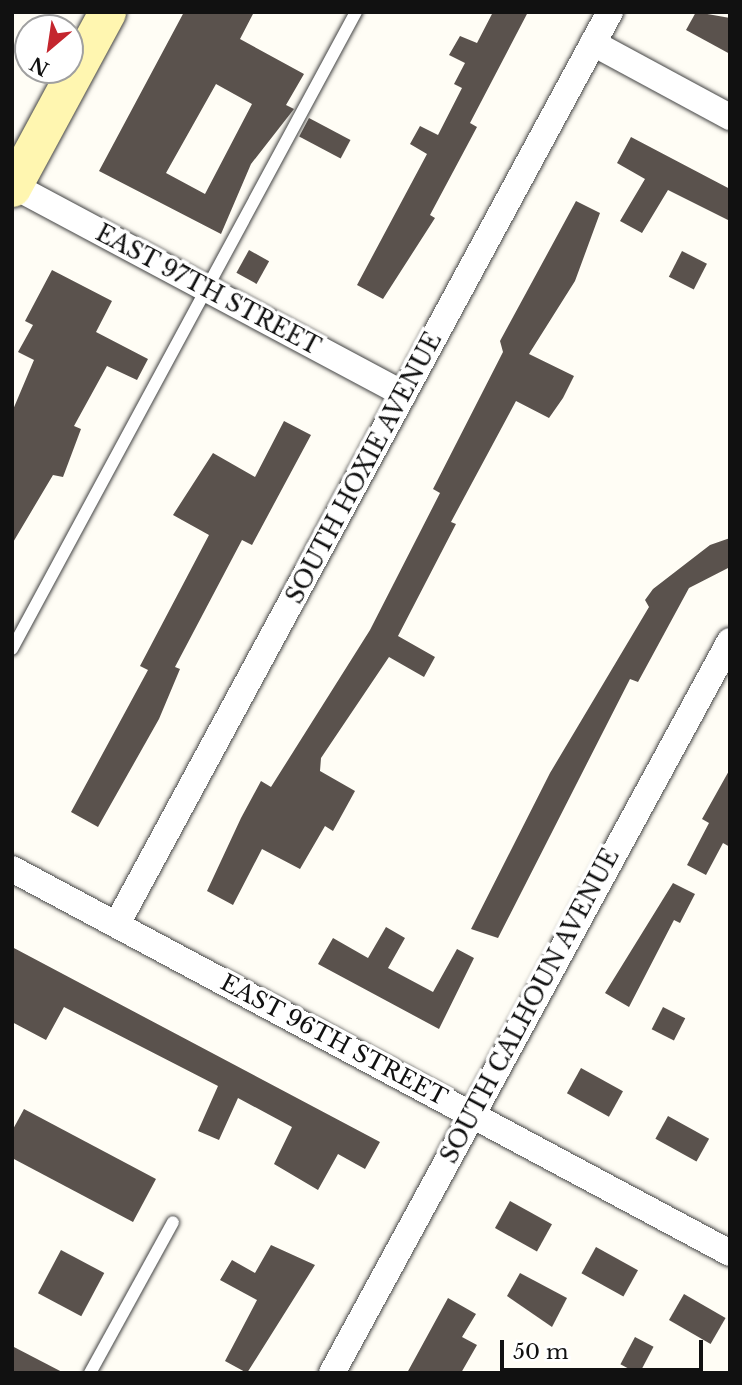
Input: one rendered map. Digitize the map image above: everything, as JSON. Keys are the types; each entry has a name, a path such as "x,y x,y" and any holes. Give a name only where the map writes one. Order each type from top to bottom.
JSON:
{"main road":[{"path":"13,186 107,12"}],"street":[{"name":"SOUTH HOXIE AVENUE","path":"117,924 610,12"},
{"path":"593,43 730,117"},
{"name":"EAST 97TH STREET","path":"13,186 404,394"},
{"name":"SOUTH CALHOUN AVENUE","path":"332,1373 730,641"},
{"name":"EAST 96TH STREET","path":"12,869 730,1253"}],"lane":[{"path":"12,649 356,12"},
{"path":"90,1373 173,1222"}],"building":[{"path":"184,12 254,12 240,39 304,74 286,105 294,109 251,164 221,234 99,171","holes":["216,84 252,104 205,194 166,173"]},
{"path":"493,12 528,12 470,123 477,127 430,215 435,218 383,299 357,285 427,154 410,144 420,126 438,135 462,88 454,84 465,63 449,55 460,36 477,43"},
{"path":"696,12 730,18 730,54 686,30"},
{"path":"309,118 350,140 341,159 299,137"},
{"path":"631,137 730,189 730,221 668,190 642,233 620,221 645,179 617,163"},
{"path":"576,201 600,213 575,281 529,354 574,376 549,418 516,401 451,522 456,524 398,636 435,657 424,677 389,657 321,758 320,771 355,791 333,831 325,826 300,869 262,849 233,905 207,891 241,818 261,781 271,787 370,630 440,493 433,489 503,352 500,341"},
{"path":"249,250 269,261 257,284 236,273"},
{"path":"682,251 707,264 694,290 669,277"},
{"path":"52,270 112,301 96,332 148,359 137,380 107,366 74,426 81,429 63,477 53,475 12,544 12,412 34,360 18,352 33,325 25,321"},
{"path":"284,421 311,435 252,545 242,540 175,667 180,669 159,719 98,827 71,812 148,670 140,666 209,535 173,515 213,453 255,477"},
{"path":"730,538 730,567 689,588 638,682 630,679 498,938 471,929 550,773 649,607 645,600 653,589 710,545"},
{"path":"730,769 730,847 723,843 706,875 687,865 709,823 702,819"},
{"path":"673,883 695,894 680,923 674,920 629,1007 605,993"},
{"path":"386,927 405,938 388,968 433,992 457,949 474,958 439,1029 318,964 333,938 368,958"},
{"path":"12,947 380,1142 365,1169 338,1154 318,1190 274,1164 292,1127 238,1098 219,1140 198,1131 218,1086 64,1007 46,1040 12,1022"},
{"path":"663,1007 685,1018 674,1041 652,1029"},
{"path":"581,1068 623,1091 609,1117 567,1093"},
{"path":"24,1109 156,1179 133,1222 12,1158 12,1131"},
{"path":"668,1116 709,1139 697,1162 655,1139"},
{"path":"510,1201 552,1224 537,1251 495,1228"},
{"path":"271,1245 315,1265 247,1373 225,1361 257,1300 220,1280 232,1260 255,1273"},
{"path":"596,1247 638,1270 623,1297 581,1273"},
{"path":"61,1250 104,1273 81,1316 38,1293"},
{"path":"520,1273 567,1298 552,1327 507,1296"},
{"path":"684,1294 726,1318 711,1344 669,1320"},
{"path":"448,1298 476,1314 462,1337 477,1345 461,1373 407,1373"},
{"path":"635,1337 654,1347 640,1373 620,1364"},
{"path":"12,1346 64,1373 12,1373"}]}
